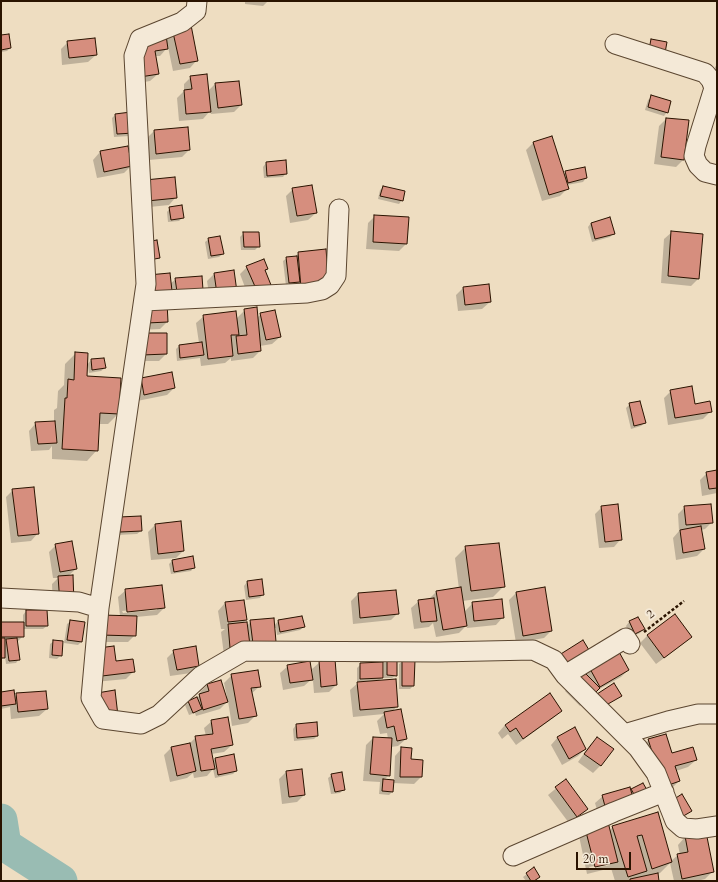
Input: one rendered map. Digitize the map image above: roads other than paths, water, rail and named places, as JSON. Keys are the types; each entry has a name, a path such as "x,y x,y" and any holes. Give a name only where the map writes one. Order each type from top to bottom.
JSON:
{"street":[{"path":"197,1 196,11 182,22 140,39 134,56 146,284 99,608 91,698 103,719 141,724 159,715 201,676 244,651 438,652 533,650 554,660 565,676 638,748 656,773 675,821 683,828 696,829 717,826"},
{"path":"615,44 705,73 711,80 714,88 694,156 698,165 705,172 717,175"},
{"path":"144,300 306,293 322,290 330,285 336,276 339,209"},
{"path":"1,598 79,602 99,608"},
{"path":"565,676 626,638 630,644"},
{"path":"624,734 698,714 717,714"},
{"path":"513,856 664,792"}],"waterway":[{"path":"1,820 5,845 61,881"}]}
